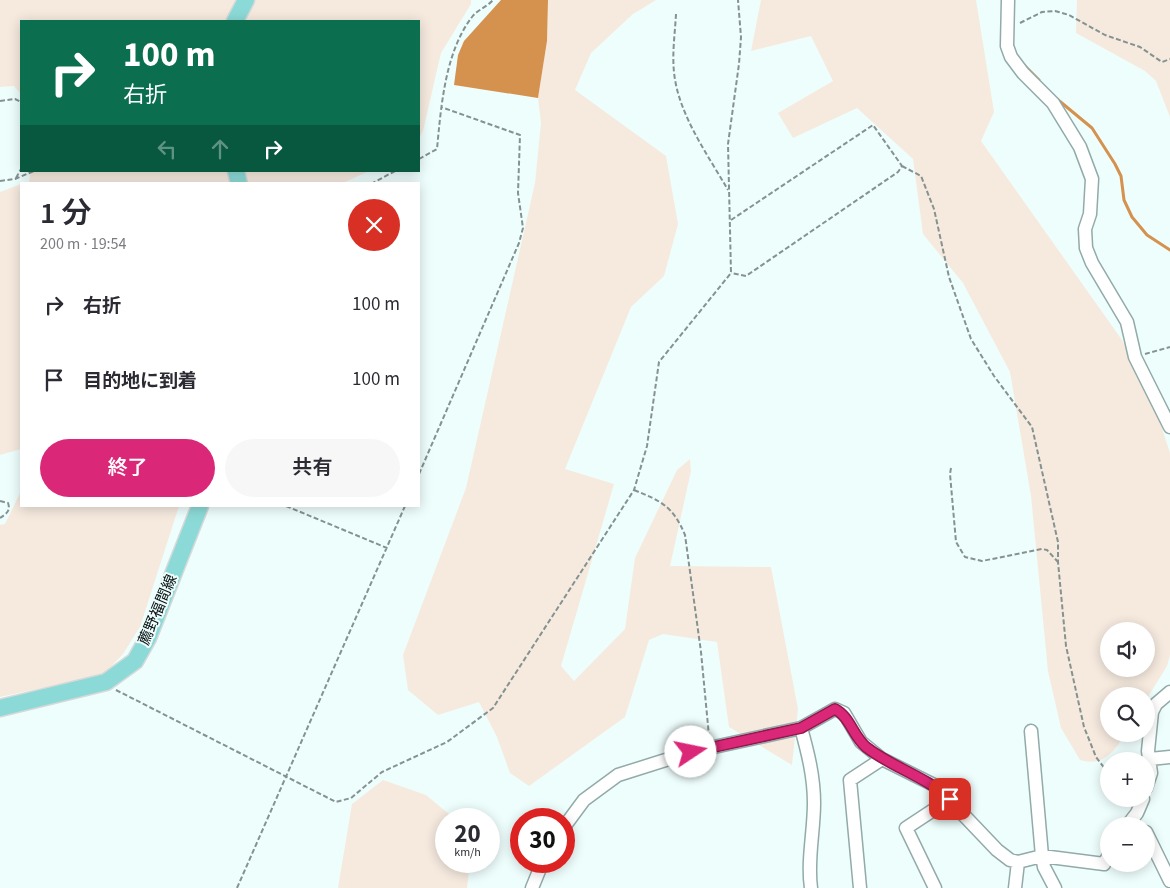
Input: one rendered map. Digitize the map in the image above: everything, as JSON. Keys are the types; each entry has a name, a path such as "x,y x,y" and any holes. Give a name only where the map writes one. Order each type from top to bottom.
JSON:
{"main road":[{"path":"236,20 246,0"},
{"name":"薦野福間線","path":"0,708 106,682 135,661 140,654 200,507"}],"street":[{"path":"1008,0 1007,46 1011,57 1023,73 1053,103 1068,125 1088,164 1092,179 1092,192 1090,214 1085,229 1086,248 1100,277 1127,322 1135,357 1170,426"},
{"path":"1148,752 1152,712 1156,704 1170,692"},
{"path":"575,812 584,800 618,774 711,748 801,728 835,709 844,713 861,742 882,759 924,779 950,799 997,850 1010,860 1018,862 1042,856 1100,864"},
{"path":"801,728 812,767 814,804 809,872 811,888"},
{"path":"1032,731 1042,856 1044,867 1054,888"},
{"path":"1155,758 1170,757"},
{"path":"860,888 850,780 882,759"},
{"path":"935,888 906,828 950,799"},
{"path":"1134,817 1140,807"},
{"path":"1137,813 1139,817"},
{"path":"1155,850 1170,881"},
{"path":"1015,888 1018,862"},
{"path":"532,888 538,873"}],"path":[{"path":"420,158 437,149 444,85 456,46 473,16 493,0"},
{"path":"106,682 116,691 336,802 343,802 362,790 382,772 437,748 477,722 497,703 634,490 647,446 659,362 731,273 728,144 741,37 738,0"},
{"path":"1008,26 1042,12 1055,11 1083,21 1105,35 1132,43 1162,62 1170,59"},
{"path":"676,14 674,72 678,90 690,121 729,192"},
{"path":"0,101 15,99 20,102"},
{"path":"420,472 519,243 523,228 518,192 520,135 441,107"},
{"path":"730,220 873,125 902,166 921,176 934,209 949,276 971,339 994,376 1032,427 1058,542 1058,562 1066,646 1084,727 1100,762"},
{"path":"731,273 746,276 898,172 902,166"},
{"path":"16,179 20,171"},
{"path":"0,181 16,179 32,172"},
{"path":"375,182 393,172"},
{"path":"1135,357 1170,347"},
{"path":"951,468 956,542 964,558 982,561 1042,549 1047,550 1058,562"},
{"path":"634,490 654,498 669,507 678,518 684,535 701,652 711,748"},
{"path":"0,501 8,503 10,507 8,513 0,518"},
{"path":"288,507 387,548"},
{"path":"237,888 405,507"}],"shaded area":[{"path":"0,0 471,0 471,4 441,53 423,131 420,136 420,20 20,20 20,93 14,86 0,87"},
{"path":"501,0 548,0 547,41 538,98 454,85 458,55 464,41"},
{"path":"548,0 656,0 633,14 591,53 575,90 666,156 678,224 664,276 631,307 565,469 614,484 561,666 574,681 625,629 635,558 677,470 690,459 691,471 670,566 771,567 798,709 792,765 729,727 717,642 663,634 649,640 625,717 529,786 510,773 497,737 479,702 438,715 408,690 403,655 466,488 535,183 541,123 538,98 547,41"},
{"path":"761,0 976,0 994,112 981,141 1122,340 1153,401 1170,453 1170,655 1167,666 1154,687 1100,687 1100,742 1120,742 1112,752 1100,752 1100,760 1088,762 1080,760 1061,728 1048,671 1031,496 1010,372 963,283 923,234 913,159 857,108 793,138 778,113 833,81 811,36 751,51"},
{"path":"1077,0 1170,0 1170,117 1156,81 1145,71 1076,33"},
{"path":"31,172 367,172 345,182 29,182"},
{"path":"20,184 20,449 0,455 0,192"},
{"path":"20,493 20,507 179,507 140,627 123,654 103,675 0,697 0,525 5,524"},
{"path":"383,780 426,795 442,808 435,808 435,873 469,873 467,888 338,888 352,804"}],"waterway":[{"path":"1024,65 1039,80"},
{"path":"1057,99 1092,128 1115,164 1121,176 1124,200 1132,217 1147,235 1170,250"}],"route":[{"path":"691,752 801,728 835,709 844,713 852,730 861,742 882,759 936,786 950,799"}]}
